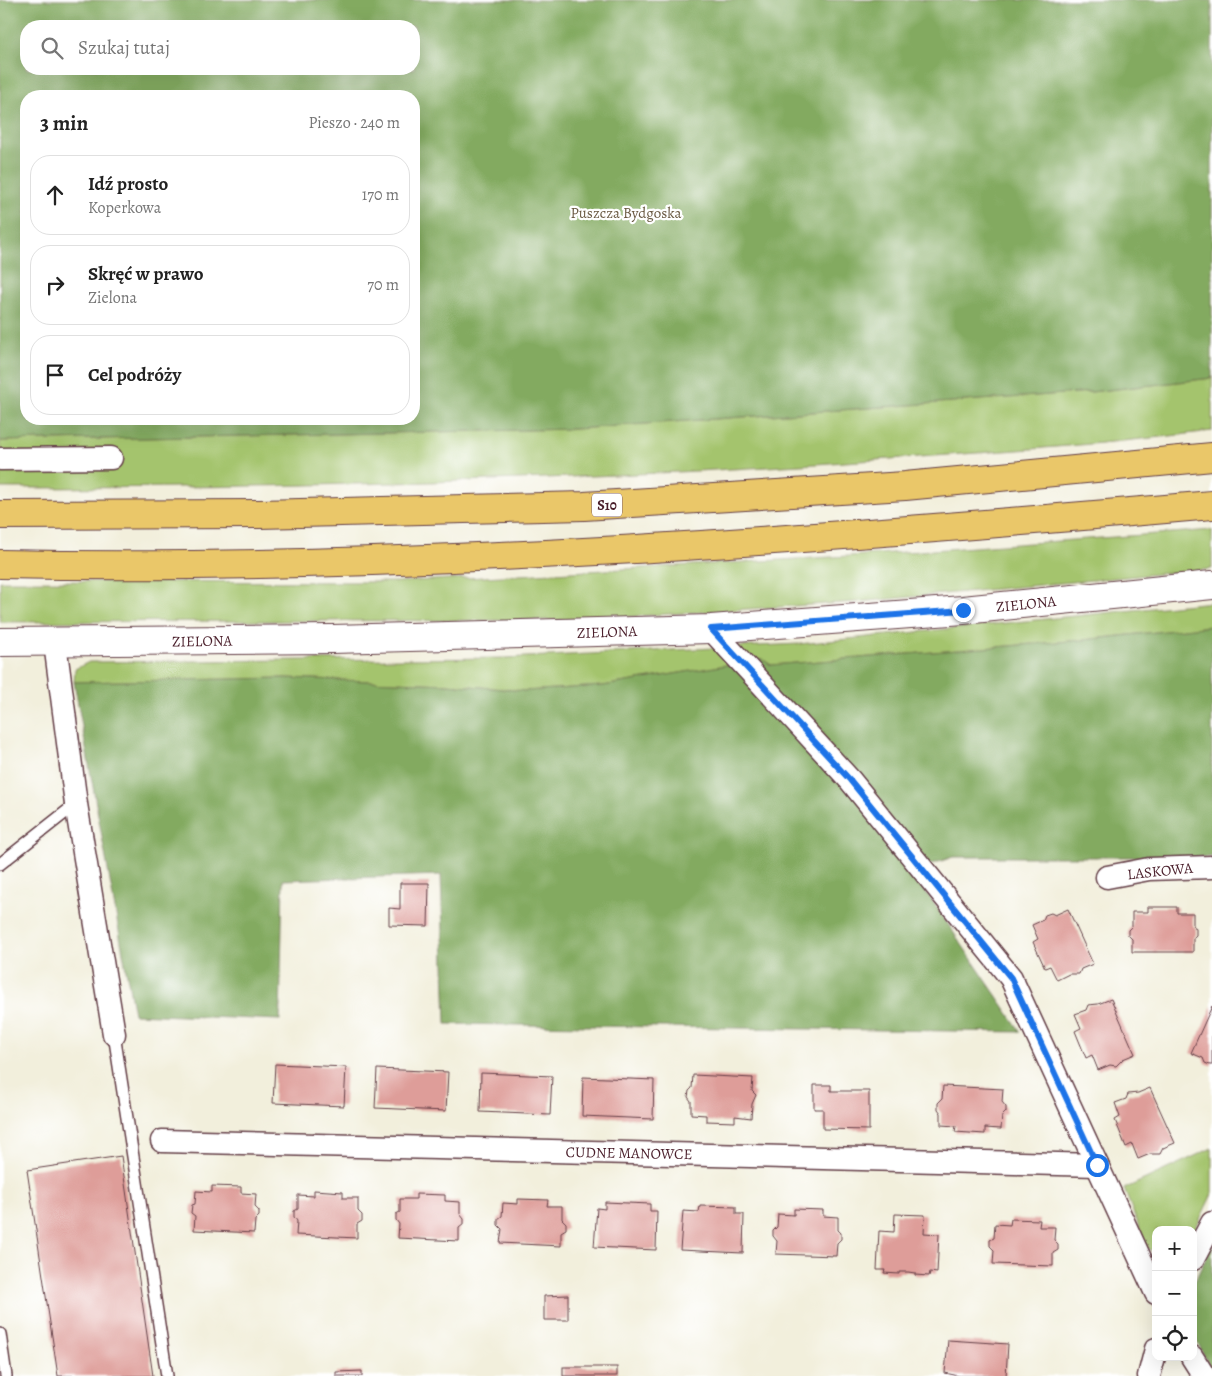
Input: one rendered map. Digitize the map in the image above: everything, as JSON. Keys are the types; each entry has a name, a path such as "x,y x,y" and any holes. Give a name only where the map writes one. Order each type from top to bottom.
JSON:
{"highway":[{"name":"S10","path":"0,516 260,514 584,506 905,486 1212,457"},
{"path":"0,564 260,563 581,553 912,531 1212,505"}],"street":[{"path":"0,459 111,458"},
{"name":"ZIELONA","path":"0,642 332,639 711,629 963,610 1212,585"},
{"path":"711,629 850,780 1011,978 1152,1284"},
{"path":"55,643 76,804 114,1034"},
{"name":"LASKOWA","path":"1108,877 1149,869 1212,867"},
{"name":"CUDNE MANOWCE","path":"162,1141 1097,1165"},
{"path":"1197,1251 1212,1223"},
{"path":"1149,1376 1153,1361"},
{"path":"1195,1361 1204,1376"}],"lane":[{"path":"0,864 76,804"},
{"path":"114,1034 167,1376"},
{"path":"0,1334 6,1376"}],"green space":[{"name":"Puszcza Bydgoska","path":"0,0 1212,0 1212,378 1091,392 575,429 0,441"},
{"path":"1212,378 1212,431 1080,445 645,474 323,485 0,488 0,441 575,429 1091,392"},
{"path":"1212,530 1212,569 857,602 576,620 0,622 0,581 397,582 849,556"},
{"path":"1212,602 1212,626 1083,640 771,665 762,659 603,686 525,691 447,684 285,678 74,682 75,669 89,662 505,658 799,644"},
{"path":"1212,626 1212,857 953,857 912,871 1021,1032 446,1024 441,875 283,880 280,1020 134,1014 74,682 285,678 447,684 525,691 603,686 762,659 771,665 1083,640"},
{"path":"1212,1148 1212,1194 1197,1226 1152,1226 1152,1251 1147,1248 1124,1189"},
{"path":"1212,1244 1212,1372 1197,1341 1197,1276"}],"building":[{"path":"400,883 429,883 428,926 389,925 389,908 400,909"},
{"path":"1148,907 1177,907 1177,913 1193,913 1193,925 1196,929 1196,935 1193,938 1193,952 1132,952 1132,939 1128,935 1128,930 1132,926 1132,912 1148,912"},
{"path":"1068,909 1093,964 1081,969 1079,974 1069,974 1057,980 1050,966 1045,968 1033,942 1038,939 1032,925 1043,920 1045,915 1051,913 1055,915"},
{"path":"1111,999 1135,1054 1123,1059 1116,1066 1110,1065 1098,1070 1092,1055 1086,1058 1075,1031 1081,1028 1075,1014 1086,1010 1088,1005 1098,1004"},
{"path":"1212,1006 1212,1065 1210,1065 1205,1063 1203,1058 1191,1053"},
{"path":"275,1064 346,1067 344,1106 273,1103"},
{"path":"377,1069 448,1072 446,1111 375,1108"},
{"path":"481,1073 552,1076 550,1115 480,1112"},
{"path":"693,1075 753,1078 752,1091 756,1095 752,1104 751,1118 735,1116 735,1122 706,1121 706,1115 691,1114 691,1101 688,1097 689,1091 692,1088"},
{"path":"583,1077 654,1080 653,1119 582,1116"},
{"path":"814,1085 831,1085 831,1091 869,1091 869,1130 823,1129 823,1109 814,1109"},
{"path":"943,1086 1003,1089 1002,1102 1006,1107 1006,1112 1002,1116 1001,1129 985,1128 985,1134 955,1132 956,1126 941,1125 941,1113 938,1109 938,1103 942,1099"},
{"path":"1150,1088 1175,1143 1163,1148 1160,1154 1150,1154 1138,1159 1132,1144 1126,1147 1115,1120 1120,1117 1115,1103 1126,1099 1128,1094 1138,1093"},
{"path":"121,1156 153,1376 58,1376 27,1170"},
{"path":"212,1186 241,1187 241,1193 256,1194 255,1207 259,1211 259,1216 255,1220 254,1233 194,1230 195,1216 191,1213 192,1205 195,1204 196,1191 212,1192"},
{"path":"314,1190 343,1192 343,1198 358,1198 358,1211 362,1215 362,1221 357,1224 357,1238 296,1235 297,1221 294,1217 294,1211 298,1209 298,1195 314,1196"},
{"path":"416,1194 445,1195 445,1201 460,1202 460,1214 464,1219 464,1224 459,1228 459,1241 398,1238 399,1224 396,1220 396,1214 400,1212 400,1199 416,1199"},
{"path":"518,1199 548,1200 547,1206 562,1206 562,1219 566,1223 566,1229 561,1232 561,1246 500,1243 502,1229 498,1225 498,1219 502,1216 503,1203 518,1204"},
{"path":"605,1202 650,1204 650,1211 657,1211 656,1250 594,1247 597,1208 605,1209"},
{"path":"700,1206 736,1207 736,1214 744,1214 743,1253 680,1250 683,1211 699,1212"},
{"path":"794,1209 823,1210 823,1216 838,1217 838,1230 841,1233 841,1239 837,1243 836,1256 776,1254 777,1241 773,1236 773,1231 777,1227 778,1214 794,1215"},
{"path":"895,1214 925,1215 924,1233 939,1234 937,1273 930,1272 929,1276 915,1275 915,1273 908,1272 899,1272 899,1274 884,1273 885,1270 877,1270 879,1231 894,1232"},
{"path":"1011,1219 1040,1220 1039,1227 1055,1227 1054,1240 1058,1244 1058,1250 1053,1253 1053,1266 993,1264 994,1250 990,1246 990,1240 994,1238 995,1224 1010,1225"},
{"path":"568,1295 568,1320 544,1320 544,1296"},
{"path":"948,1340 1008,1344 1006,1376 959,1376 945,1373"},
{"path":"563,1367 617,1367 617,1376 563,1376"},
{"path":"362,1371 362,1376 336,1376 336,1372"}],"route":[{"path":"963,610 711,629 850,780 1011,978 1097,1165"}]}
